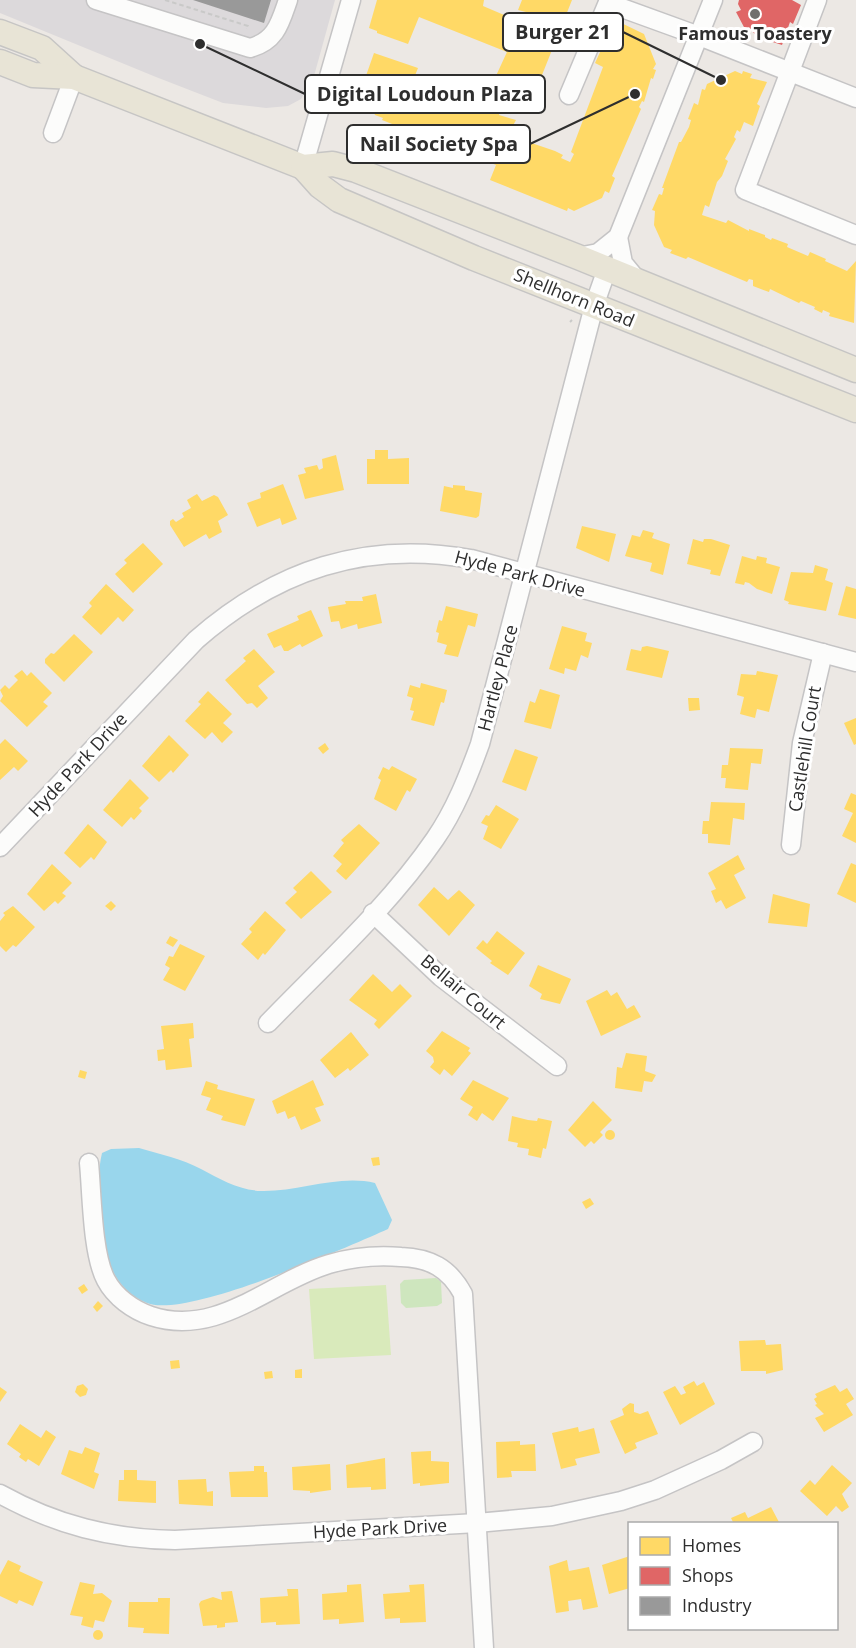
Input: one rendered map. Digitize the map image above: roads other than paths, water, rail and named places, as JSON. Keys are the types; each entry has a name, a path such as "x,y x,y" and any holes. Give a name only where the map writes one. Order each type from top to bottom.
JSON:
{"main road":[{"name":"Shellhorn Road","path":"0,32 42,48 74,77"},
{"name":"Shellhorn Road","path":"0,62 33,75 74,77 303,167 320,186 339,200 594,306 856,410"},
{"name":"Shellhorn Road","path":"303,167 333,164 356,170 578,256 856,370"}],"street":[{"path":"96,0 250,48 270,39 278,28 288,0"},
{"path":"303,167 351,0"},
{"path":"578,256 598,253 618,237 713,0"},
{"path":"817,0 745,190 856,235"},
{"path":"569,95 608,1 856,98"},
{"path":"53,133 74,77"},
{"path":"618,237 623,263 638,281"},
{"name":"Hartley Place","path":"268,1023 414,867 436,837 469,776 480,744 594,306 607,269"},
{"name":"Hyde Park Drive","path":"0,847 196,640 236,608 280,582 341,560 406,552 462,557 856,662"},
{"name":"Castlehill Court","path":"791,845 802,743 823,653"},
{"name":"Bellair Court","path":"373,913 441,977 557,1066"},
{"path":"89,1163 96,1235 106,1280 121,1299 138,1312 166,1321 190,1322 221,1314 249,1303 294,1278 329,1264 375,1255 421,1258 442,1268 455,1280 463,1294 484,1648"},
{"name":"Hyde Park Drive","path":"0,1494 23,1507 70,1526 137,1539 175,1540 477,1523 552,1516 621,1501 689,1476 753,1442"}],"water":[{"path":"139,1148 186,1162 245,1189 275,1191 333,1182 375,1183 392,1220 388,1229 303,1265 229,1292 195,1301 167,1305 147,1303 127,1290 109,1263 104,1241 99,1172 102,1153 111,1149"}],"place":[{"name":"Famous Toastery","path":"755,14"},
{"name":"Digital Loudoun Plaza","path":"200,44"},
{"name":"Burger 21","path":"721,80"},
{"name":"Nail Society Spa","path":"635,94"}]}
